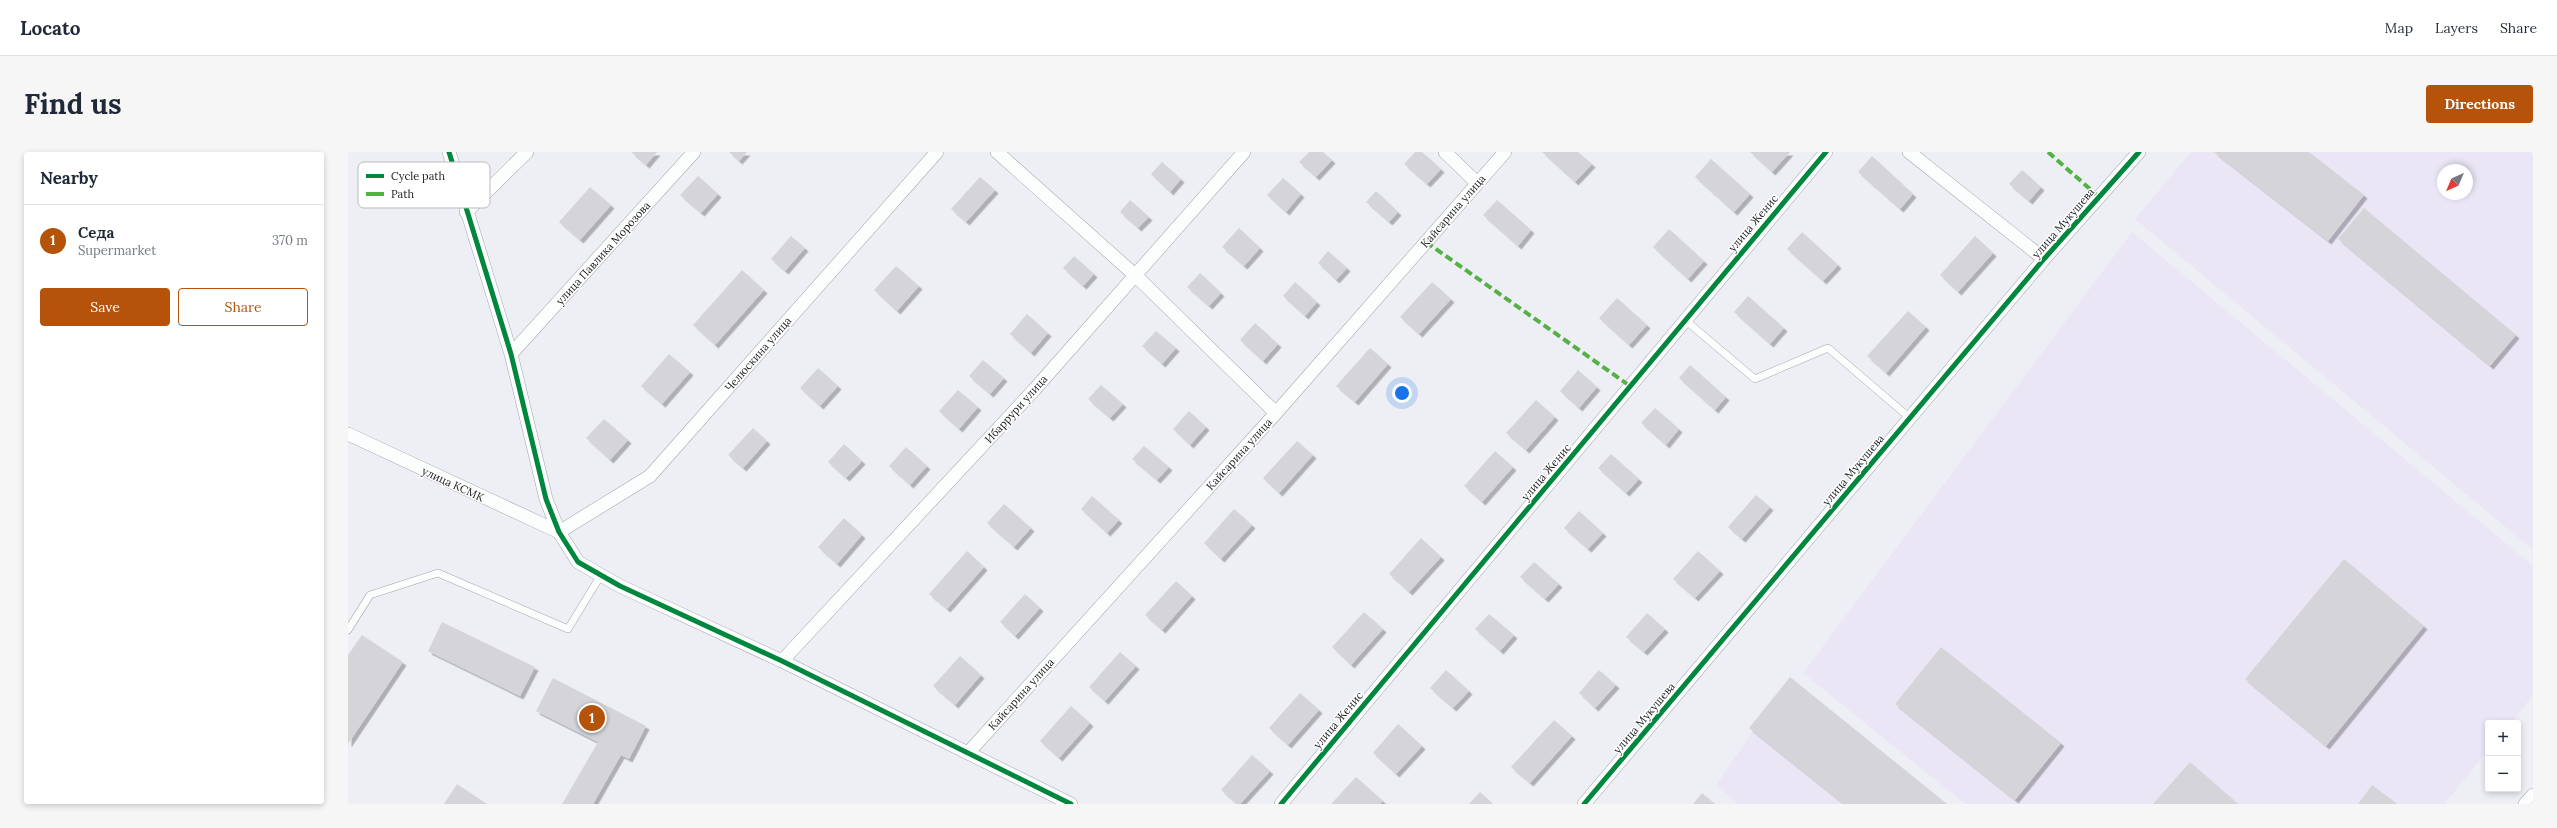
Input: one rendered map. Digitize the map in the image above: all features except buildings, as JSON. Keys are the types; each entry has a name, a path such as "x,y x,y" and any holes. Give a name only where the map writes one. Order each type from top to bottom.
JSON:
{"street":[{"path":"449,152 452,162"},
{"path":"490,188 527,152"},
{"name":"улица Павлика Морозова","path":"512,354 694,152"},
{"name":"Челюскина улица","path":"559,532 650,476 937,152"},
{"path":"997,152 1136,276 1276,413"},
{"name":"Ибаррури улица","path":"782,661 921,514 1136,276 1244,152"},
{"path":"1445,152 1477,183"},
{"name":"Кайсарина улица","path":"968,753 1276,413 1505,152"},
{"name":"улица Женис","path":"1281,804 1826,152"},
{"path":"1909,152 2044,259"},
{"name":"улица Мукушева","path":"1584,804 2044,259 2139,152"},
{"path":"465,208 512,354 546,499 559,532 578,562 601,575 782,661 1071,804"},
{"path":"466,212 470,208"},
{"name":"улица КСМК","path":"348,434 559,532"},
{"path":"2525,804 2533,795"}],"lane":[{"path":"1685,320 1755,379 1828,348 1910,418"},
{"path":"348,630 370,595 438,573 568,629 601,575"}],"shaded area":[{"path":"2191,152 2533,152 2533,550 2135,219"},
{"path":"2132,232 2533,566 2533,695 2513,720 2485,720 2485,755 2444,804 1965,804 1803,673"},
{"path":"1790,677 1942,804 1738,804 1716,785"}],"marked path":[{"path":"2048,152 2099,197"},
{"path":"1426,242 1630,386"}],"cycle path":[{"path":"449,152 452,162"},
{"path":"1281,804 1826,152"},
{"path":"1584,804 2044,259 2139,152"},
{"path":"466,208 511,354 546,499 559,532 578,562 620,586 782,661 1071,804"}],"place":[{"name":"Седа","path":"592,718"}]}
